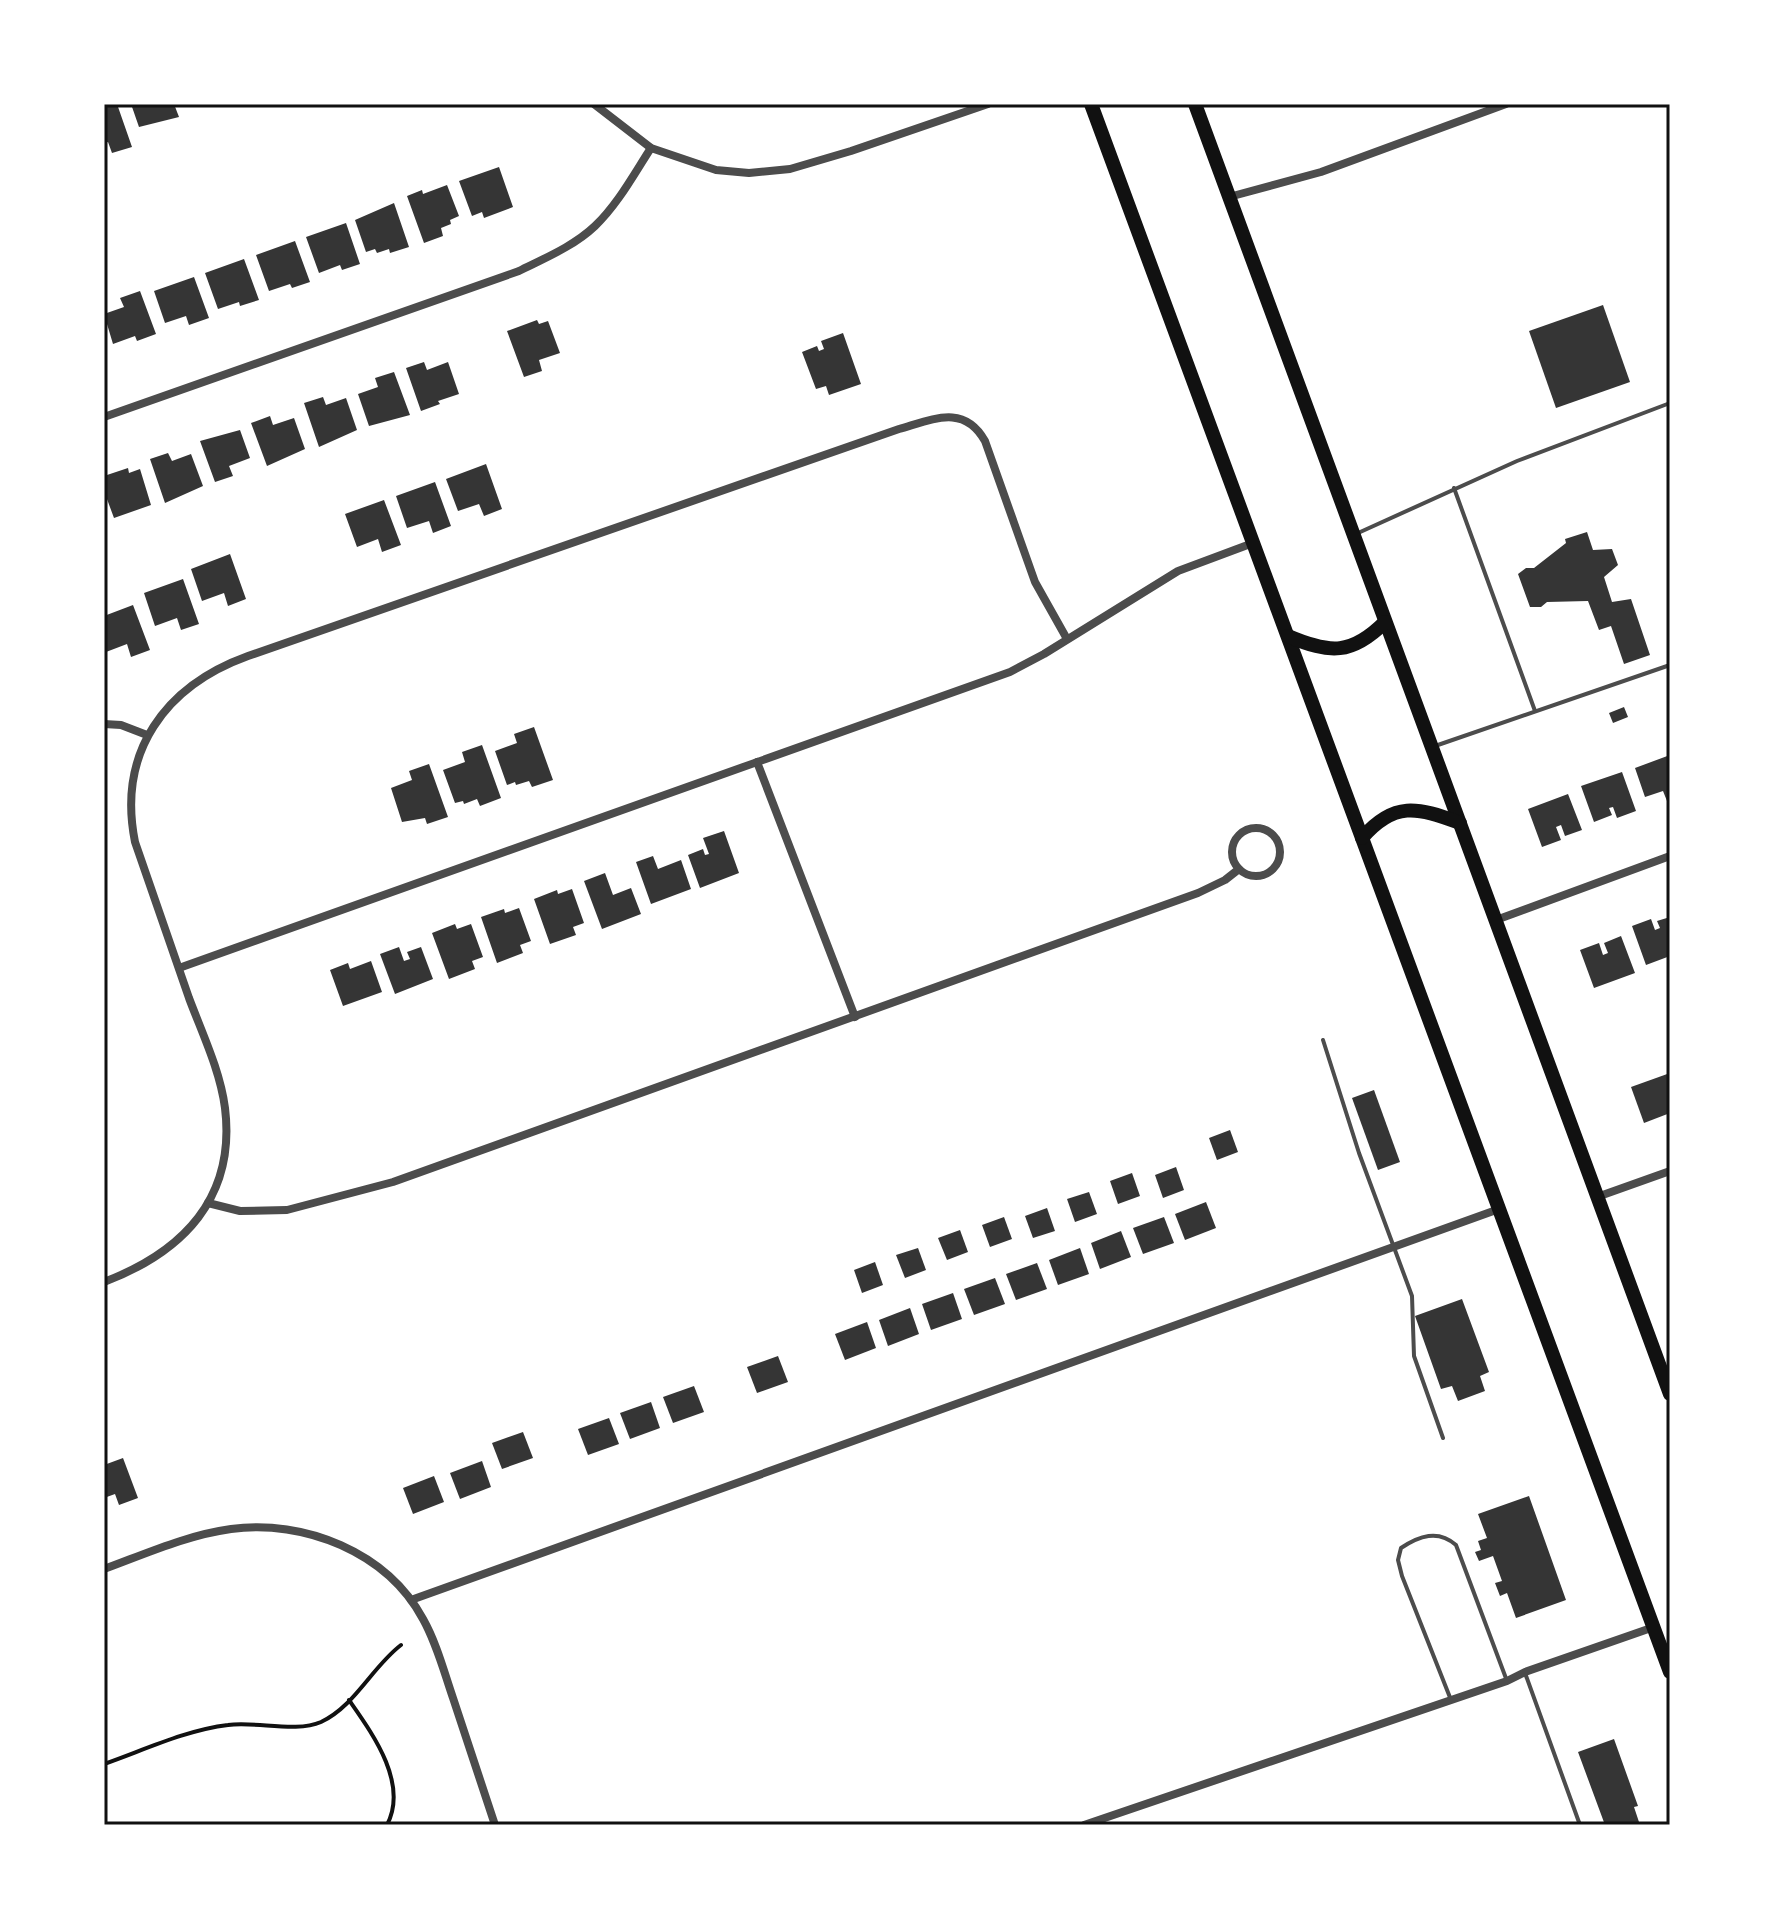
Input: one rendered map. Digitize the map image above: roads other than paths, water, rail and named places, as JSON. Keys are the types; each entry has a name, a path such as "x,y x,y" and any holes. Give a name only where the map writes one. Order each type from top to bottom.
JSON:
{"main road":[{"path":"1091,104 1670,1672"},
{"path":"1195,104 1670,1394"},
{"path":"1288,636 1309,645 1341,650 1370,637 1385,622"},
{"path":"1362,838 1376,822 1389,813 1403,809 1436,814 1460,823"}],"street":[{"path":"594,104 651,148 716,170 749,173 790,169 988,104"},
{"path":"1229,197 1321,172 1506,104"},
{"path":"104,417 519,271 542,260 564,249 595,226 651,148"},
{"path":"104,1282 163,1254 190,1230 219,1180 225,1154 225,1107 220,1085 133,831 131,810 136,769 147,735 177,697 197,680 226,664 899,429 947,418 966,419 977,427 985,441 1035,582 1067,639"},
{"path":"179,968 1010,672 1178,571 1253,543"},
{"path":"104,724 121,725 147,735"},
{"path":"757,762 855,1017"},
{"path":"1257,828 1274,836 1280,853 1273,870 1256,876 1246,875 1239,869 1232,852 1239,835 1257,828"},
{"path":"1496,920 1670,856"},
{"path":"208,1203 240,1211 287,1210 393,1182 1198,893 1225,880 1239,869"},
{"path":"1597,1197 1670,1171"},
{"path":"411,1600 1499,1209"},
{"path":"104,1569 188,1539 229,1530 275,1527 300,1531 352,1551 375,1564 411,1600 436,1647 495,1825"},
{"path":"1084,1825 1507,1681 1654,1627"}],"lane":[{"path":"1352,535 1517,461 1670,403"},
{"path":"1454,488 1535,711"},
{"path":"1432,747 1670,665"},
{"path":"1323,1040 1359,1153 1412,1296 1414,1356 1443,1438"},
{"path":"1451,1700 1398,1560 1401,1548 1430,1536 1439,1534 1456,1545 1507,1681"},
{"path":"1525,1672 1580,1825"}]}
